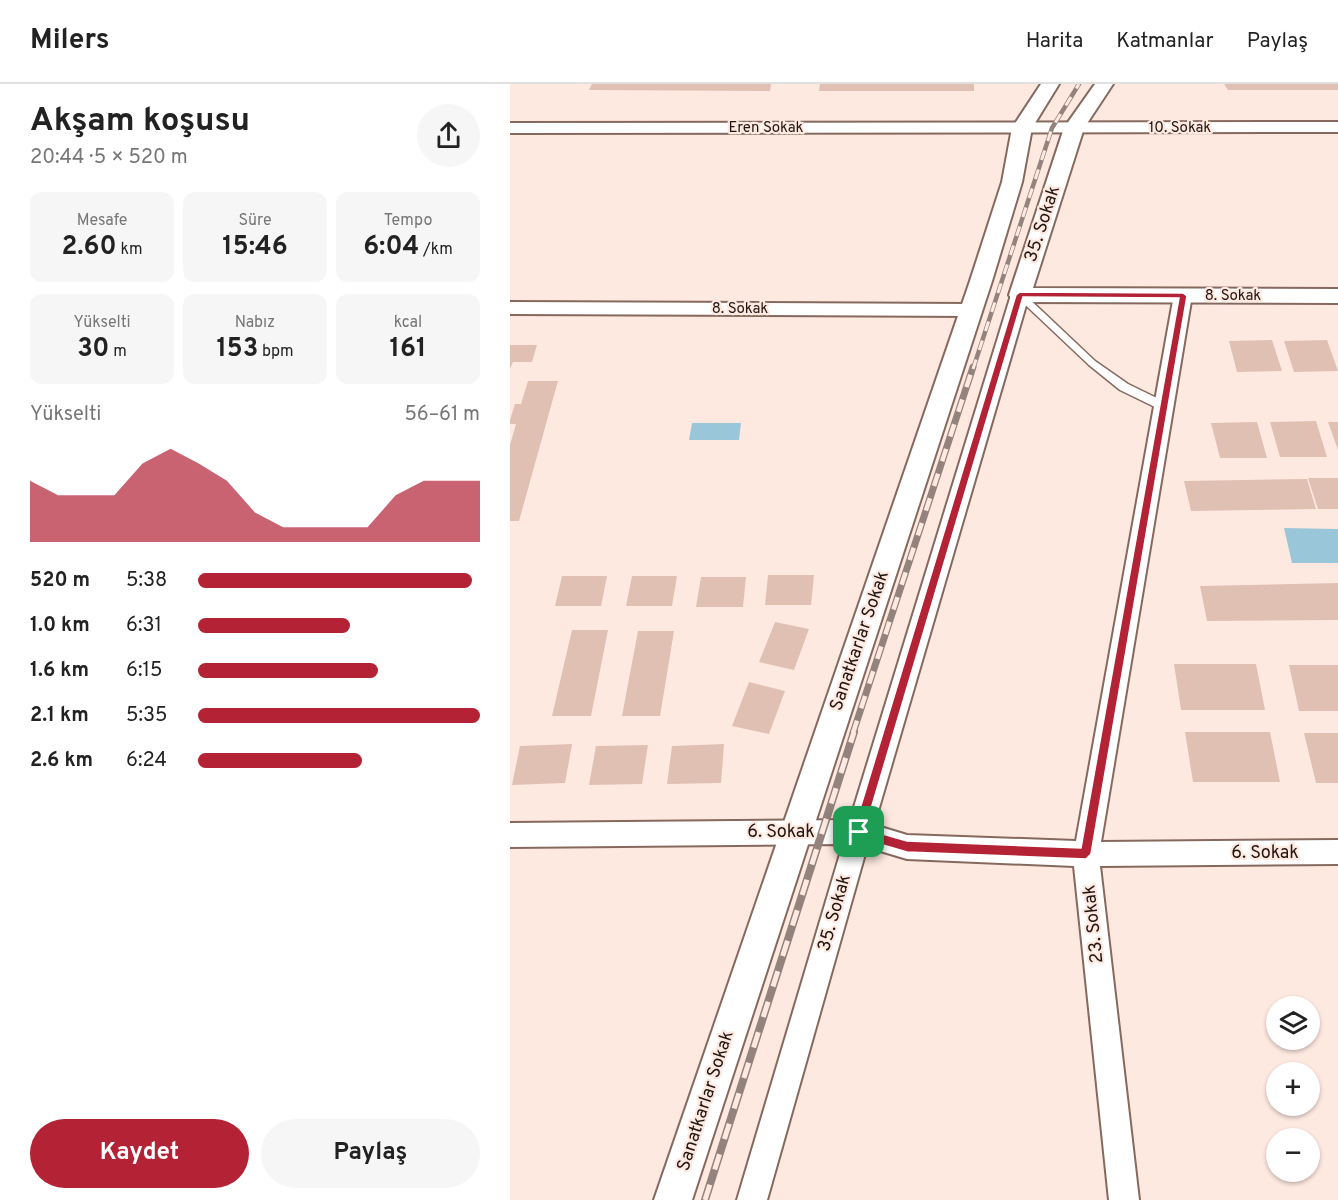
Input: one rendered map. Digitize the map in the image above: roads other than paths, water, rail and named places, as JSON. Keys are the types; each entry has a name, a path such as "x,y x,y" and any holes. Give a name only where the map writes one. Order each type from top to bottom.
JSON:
{"street":[{"name":"Sanatkarlar Sokak","path":"673,1200 971,310 1012,182 1022,128 1050,84"},
{"name":"35. Sokak","path":"752,1200 859,832 1020,295 1074,128 1104,84"},
{"name":"10. Sokak","path":"1022,128 1338,127"},
{"name":"Eren Sokak","path":"510,128 1022,128"},
{"name":"8. Sokak","path":"1020,295 1338,296"},
{"name":"23. Sokak","path":"1124,1200 1086,854 1183,296"},
{"name":"8. Sokak","path":"510,308 971,310"},
{"name":"6. Sokak","path":"510,835 859,832 907,847 1086,854 1338,852"}],"lane":[{"path":"1020,295 1092,363 1124,387 1163,406"}],"water":[{"path":"692,423 741,423 739,440 689,440"},
{"path":"1284,528 1338,529 1338,563 1292,563"}],"railway":[{"path":"973,369 1052,128 1079,84"},
{"path":"853,733 973,367"},
{"path":"705,1200 854,732"}]}
